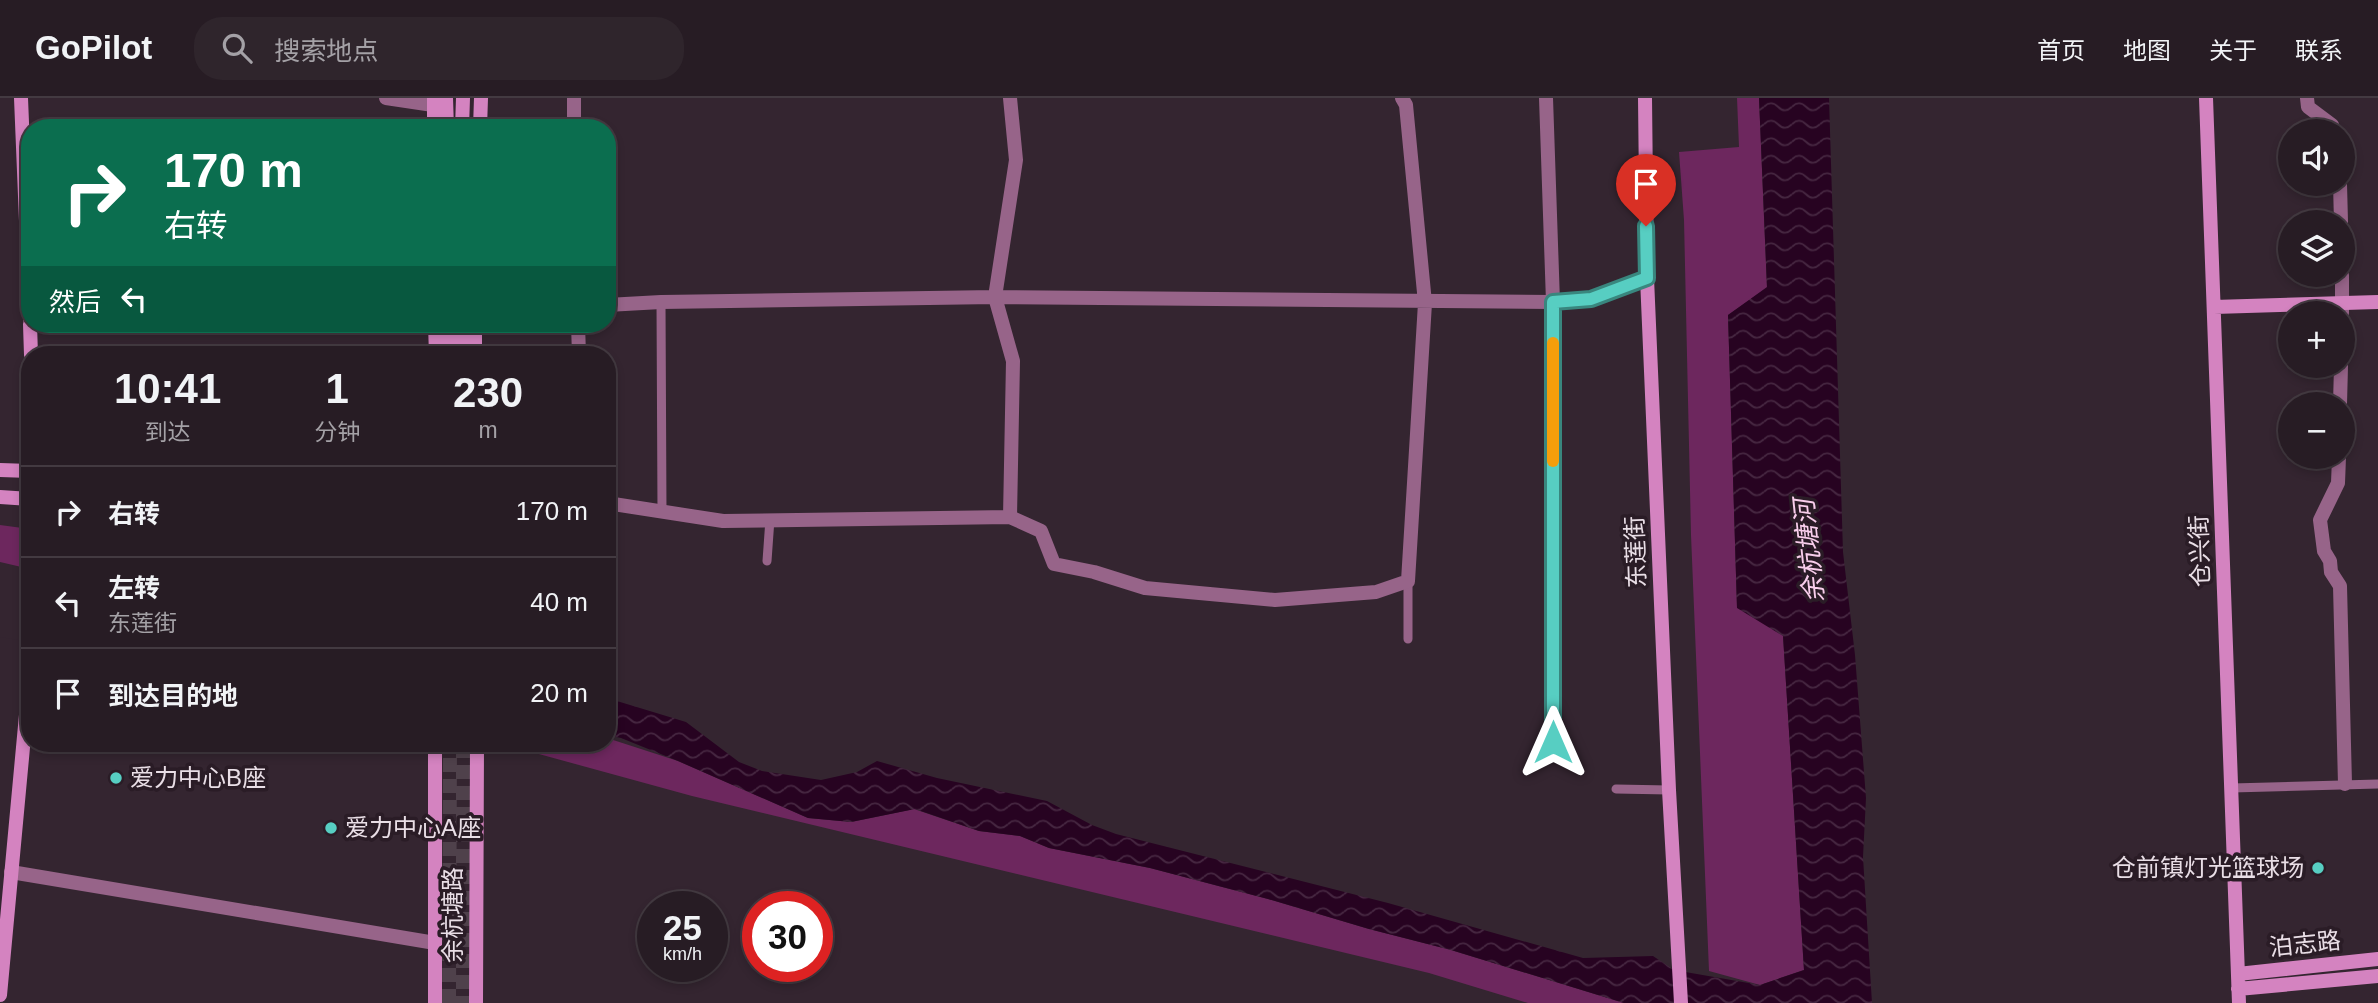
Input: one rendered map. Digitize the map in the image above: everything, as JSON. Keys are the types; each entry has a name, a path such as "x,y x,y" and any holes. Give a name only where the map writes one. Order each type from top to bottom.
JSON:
{"street":[{"path":"20,98 21,120"},
{"path":"386,98 438,100"},
{"path":"462,119 463,98"},
{"path":"480,119 481,98"},
{"path":"574,98 574,119"},
{"path":"1010,98 1016,160 995,297 1013,361 1010,517"},
{"path":"616,504 723,521 1010,517 1041,531 1054,564 1094,572 1145,588 1275,600 1376,592 1408,581 1425,303 1406,104 1402,98"},
{"path":"1546,98 1553,302 1553,742"},
{"name":"东莲街","path":"1645,98 1647,278 1676,942 1681,1003"},
{"name":"仓兴街","path":"2206,98 2239,996"},
{"path":"2307,98 2308,107 2324,119"},
{"path":"435,119 438,100"},
{"path":"438,100 443,119"},
{"path":"616,304 995,297 1425,303 1553,302 1591,299 1647,278"},
{"path":"2355,306 2378,302"},
{"path":"2214,307 2278,308"},
{"path":"2339,469 2338,483 2320,520 2324,551 2340,586 2345,784"},
{"path":"0,470 21,471"},
{"path":"0,496 21,498"},
{"path":"0,995 22,752"},
{"name":"余杭塘路","path":"435,752 435,1003"},
{"name":"余杭塘路","path":"476,1003 477,752"},
{"path":"11,872 435,943"},
{"name":"泊志路","path":"2238,974 2378,959"},
{"name":"泊志路","path":"2239,996 2378,976"}],"lane":[{"path":"661,302 662,511"},
{"path":"767,561 770,519"},
{"path":"1408,581 1408,639"},
{"path":"2232,788 2378,784"},
{"path":"1616,789 1669,790"}],"shaded area":[{"path":"1737,98 1759,98 1767,288 1728,315 1737,607 1783,635 1804,970 1760,985 1709,971 1691,535 1684,220 1679,152 1739,147"},
{"path":"0,525 21,528 21,571 0,565"},
{"path":"616,741 678,761 808,818 851,822 914,809 979,831 1020,836 1049,848 1150,868 1268,899 1451,950 1624,1003 1528,1003 1429,973 692,796 532,752 616,752"}],"water":[{"name":"余杭塘河","path":"1759,98 1829,98 1843,552 1855,655 1866,798 1863,857 1872,1003 1624,1003 1451,950 1268,899 1150,868 1049,848 1020,836 979,831 915,809 851,822 808,818 616,737 616,701 686,722 739,762 762,771 821,780 857,772 877,761 937,778 1047,801 1092,825 1116,834 1388,903 1583,958 1653,956 1674,970 1760,985 1804,970 1783,636 1737,608 1728,315 1767,287"}],"pier":[{"path":"0,562 21,567 21,640 0,637"}],"tunnel":[{"path":"449,1003 450,752"},
{"path":"463,752 463,1003"}],"slow traffic":[{"path":"1553,343 1553,461"}],"place":[{"name":"爱力中心B座","path":"116,778"},
{"name":"爱力中心A座","path":"331,828"},
{"name":"仓前镇灯光篮球场","path":"2318,868"}],"route":[{"path":"1553,742 1553,302 1591,299 1647,278 1646,226"}]}
